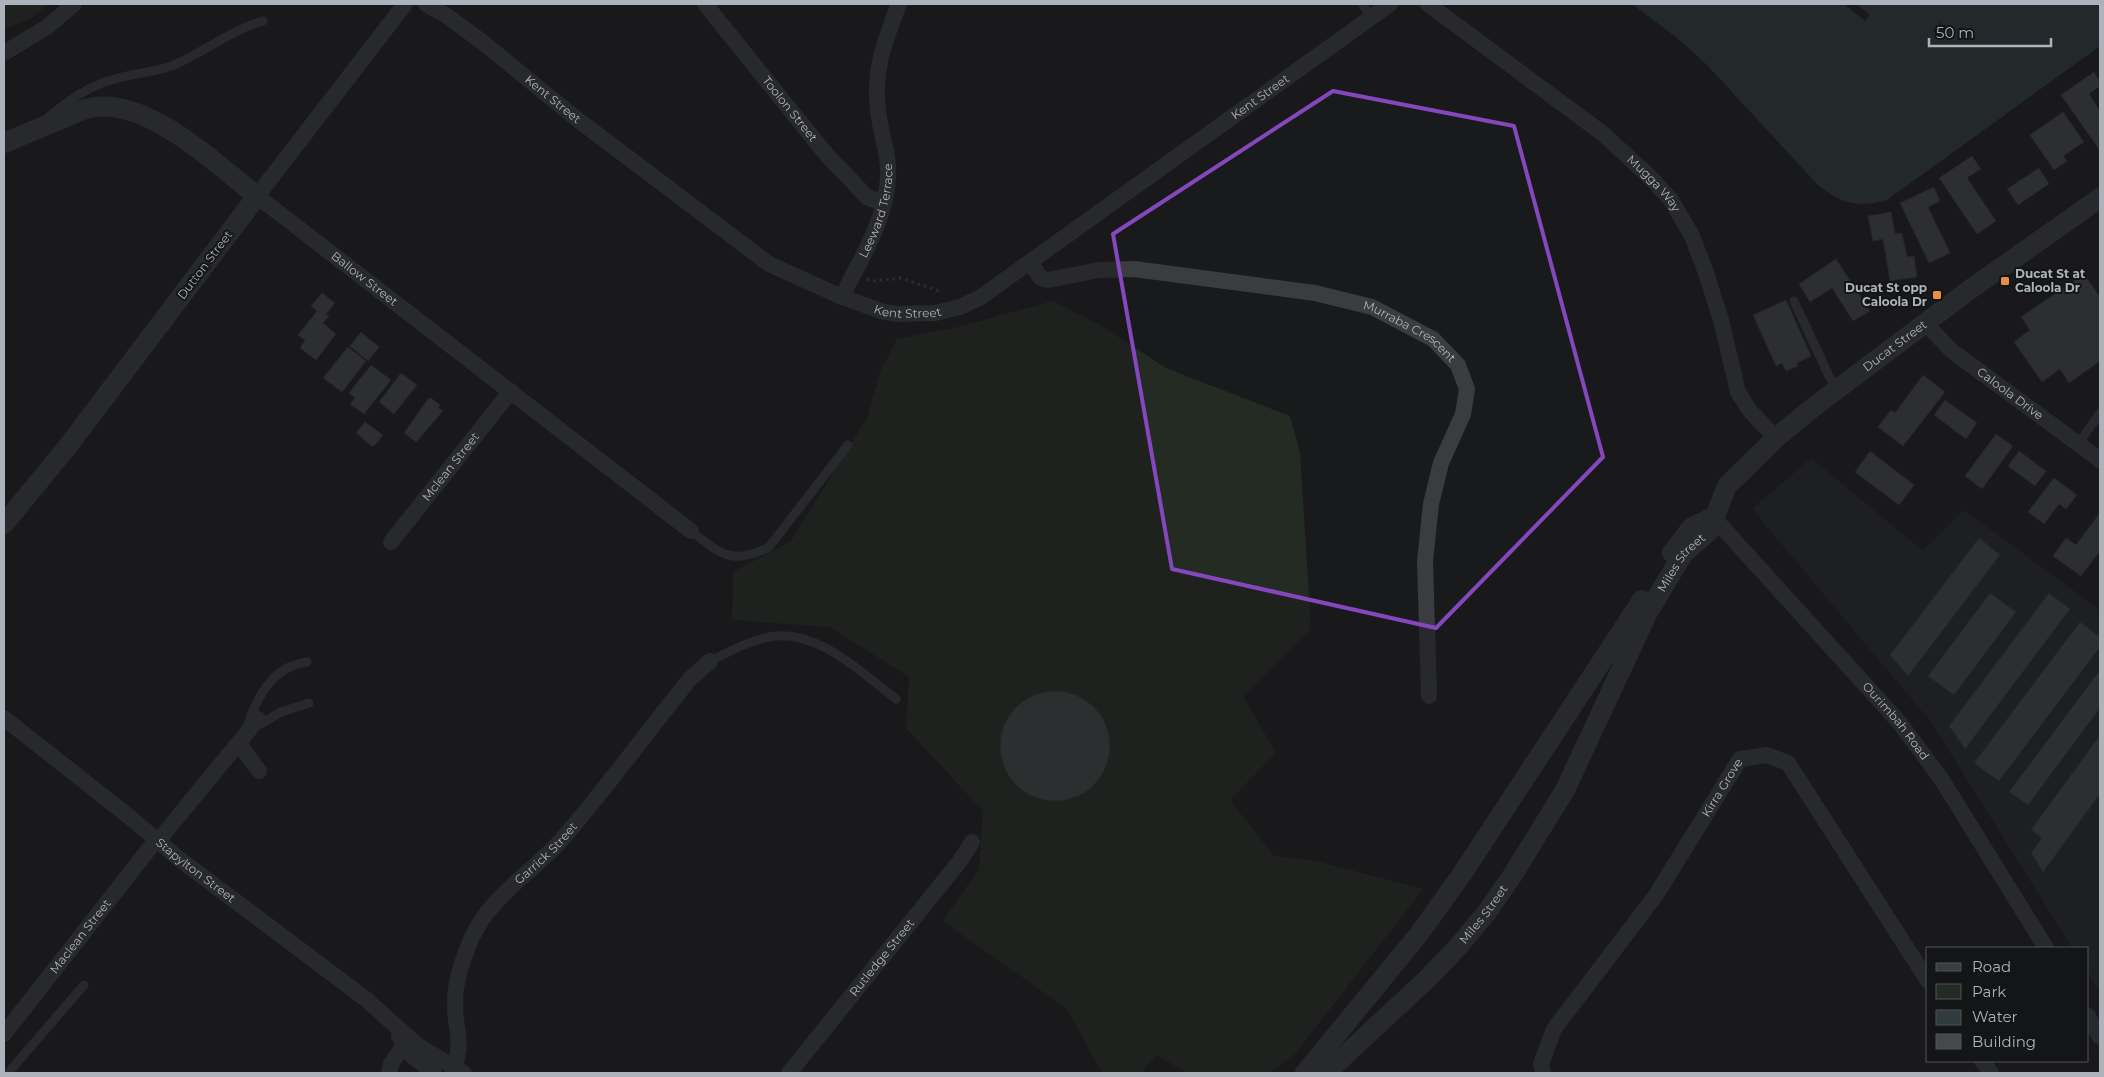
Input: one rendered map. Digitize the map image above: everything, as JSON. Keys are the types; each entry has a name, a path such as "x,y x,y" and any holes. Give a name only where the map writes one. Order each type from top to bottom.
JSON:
{"street":[{"path":"4,53 47,27 74,4"},
{"name":"Dutton Street","path":"4,524 74,439 257,196 405,4"},
{"name":"Kent Street","path":"426,4 447,16 480,40 577,119 769,264 842,297 884,312 900,314 935,313 960,306 981,297 1030,263 1366,10 1390,4"},
{"name":"Toolon Street","path":"705,4 826,154 867,197 884,204"},
{"name":"Leeward Terrace","path":"842,297 874,236 884,204 888,176 888,158 878,111 876,75 886,38 899,4"},
{"name":"Mugga Way","path":"1428,4 1602,133 1650,177 1671,200 1689,230 1706,273 1721,320 1738,392 1750,411 1776,438"},
{"name":"Ballow Street","path":"7,140 98,105 122,108 140,114 168,129 691,531"},
{"name":"Ducat Street","path":"1713,517 1727,486 1776,438 1838,388 1925,323 2016,256 2100,198"},
{"name":"Murraba Crescent","path":"1030,263 1040,278 1048,280 1099,270 1134,269 1315,293 1372,307 1433,339 1458,365 1467,389 1463,414 1441,463 1431,504 1426,561 1429,696"},
{"name":"Caloola Drive","path":"1925,323 1952,350 2100,460"},
{"name":"Mclean Street","path":"391,542 510,392"},
{"name":"Ourimbah Road","path":"1713,517 1899,722 1942,780 2045,947"},
{"name":"Miles Street","path":"1305,1073 1399,961 1462,874 1685,534 1694,526 1713,517"},
{"name":"Miles Street","path":"1326,1073 1427,980 1457,948 1492,905 1542,830 1565,790 1648,612 1683,554 1708,533 1713,517"},
{"name":"Garrick Street","path":"457,1071 460,1043 455,1010 457,981 468,948 480,922 500,897 564,837 689,680 710,661"},
{"name":"Stapylton Street","path":"4,718 157,841 360,995 430,1053 457,1071"},
{"path":"248,732 259,771"},
{"name":"Maclean Street","path":"4,1034 157,841 248,732"},
{"name":"Kirra Grove","path":"1543,1073 1541,1064 1554,1029 1656,895 1740,759 1767,754 1788,763 1926,978"},
{"name":"Rutledge Street","path":"789,1073 960,861 972,842"},
{"path":"2089,1018 2100,1037"},
{"name":"Stapylton Street","path":"390,1021 404,1045 416,1059 434,1073"},
{"path":"388,1073 391,1064 404,1045 430,1053"},
{"path":"1983,1062 1991,1073"}],"lane":[{"path":"35,128 65,102 85,90 117,78 172,66 242,29 263,21"},
{"path":"1794,301 1829,376 1838,388"},
{"path":"2078,444 2100,413"},
{"path":"691,531 714,549 736,557 753,555 769,547 848,445"},
{"path":"710,661 744,644 768,637 783,636 795,638 832,653 896,699"},
{"path":"248,732 256,703 271,681 287,668 307,662"},
{"path":"248,732 281,712 309,703"},
{"path":"8,1073 84,985"}],"path":[{"path":"867,279 874,281 901,278 939,291"}],"highlighted area":[{"path":"1333,91 1514,126 1603,457 1436,628 1172,569 1113,234"}],"shaded area":[{"path":"1811,458 1923,551 1964,510 2100,610 2100,993 2089,975 2089,947 2071,947 1931,722 1752,509"}],"green space":[{"path":"4,4 49,4 30,19 4,29"},
{"path":"1053,301 1100,325 1166,368 1290,416 1300,453 1311,629 1243,696 1276,753 1230,800 1274,856 1316,861 1423,889 1295,1054 1269,1073 1187,1073 1157,1055 1141,1073 1102,1073 1067,1009 943,921 979,869 983,811 906,728 909,677 830,627 732,620 733,572 791,541 867,418 880,372 897,339 958,327"}],"water":[{"path":"1632,4 2100,4 2100,46 1887,200 1858,204 1843,200 1818,185 1707,65 1676,37"}],"pier":[{"path":"1847,4 1856,4 1870,15 1865,21 1846,6"}],"building":[{"path":"2094,72 2100,82 2100,86 2089,94 2100,111 2099,149 2061,95"},
{"path":"2063,112 2084,142 2063,156 2067,161 2054,170 2030,135"},
{"path":"1972,156 1981,169 1967,178 1996,221 1977,234 1939,178"},
{"path":"2039,168 2049,184 2018,205 2007,189"},
{"path":"1934,187 1940,201 1928,207 1950,253 1929,263 1900,203"},
{"path":"1891,212 1895,234 1902,233 1907,257 1914,256 1917,277 1890,281 1883,239 1873,241 1868,216"},
{"path":"1836,259 1870,311 1853,321 1832,288 1810,302 1799,284"},
{"path":"2084,274 2100,297 2100,361 2069,383 2060,369 2042,382 2014,342 2030,330 2021,317"},
{"path":"322,293 335,303 326,314 329,316 323,323 336,334 316,360 300,348 305,340 298,335 317,311 311,306"},
{"path":"1786,300 1811,356 1797,363 1798,366 1786,371 1782,363 1776,366 1753,315"},
{"path":"361,332 379,347 368,361 350,346"},
{"path":"348,347 366,361 342,392 323,378"},
{"path":"371,365 391,380 364,414 350,404 355,398 349,393"},
{"path":"401,373 417,385 394,414 379,402"},
{"path":"1923,375 1945,392 1903,446 1878,427 1891,410 1895,413"},
{"path":"431,398 440,405 438,407 443,411 416,442 404,433 428,399"},
{"path":"1945,400 1977,423 1966,439 1934,415"},
{"path":"365,422 383,435 373,447 356,433"},
{"path":"1996,434 2013,446 1982,489 1965,476"},
{"path":"1870,451 1914,485 1899,505 1855,472"},
{"path":"2019,451 2046,471 2035,486 2008,466"},
{"path":"2054,478 2077,495 2066,509 2059,504 2044,524 2028,512"},
{"path":"2100,513 2100,551 2081,576 2053,556 2066,538 2076,545"},
{"path":"1979,538 2000,555 1908,676 1890,655"},
{"path":"1990,593 2016,612 1954,695 1928,676"},
{"path":"2049,593 2070,609 1965,749 1949,726"},
{"path":"2080,622 2100,637 2100,647 1999,781 1974,763"},
{"path":"2100,670 2100,708 2028,805 2009,792"},
{"path":"1055,691 1076,695 1094,707 1106,725 1110,746 1106,767 1094,785 1076,797 1055,801 1034,797 1016,785 1004,767 1000,746 1004,725 1016,707 1034,695"},
{"path":"2100,735 2100,794 2043,872 2031,853 2042,838 2031,830"}],"place":[{"name":"Ducat St at Caloola Dr","path":"2005,281"},
{"name":"Ducat St opp Caloola Dr","path":"1937,295"}]}
